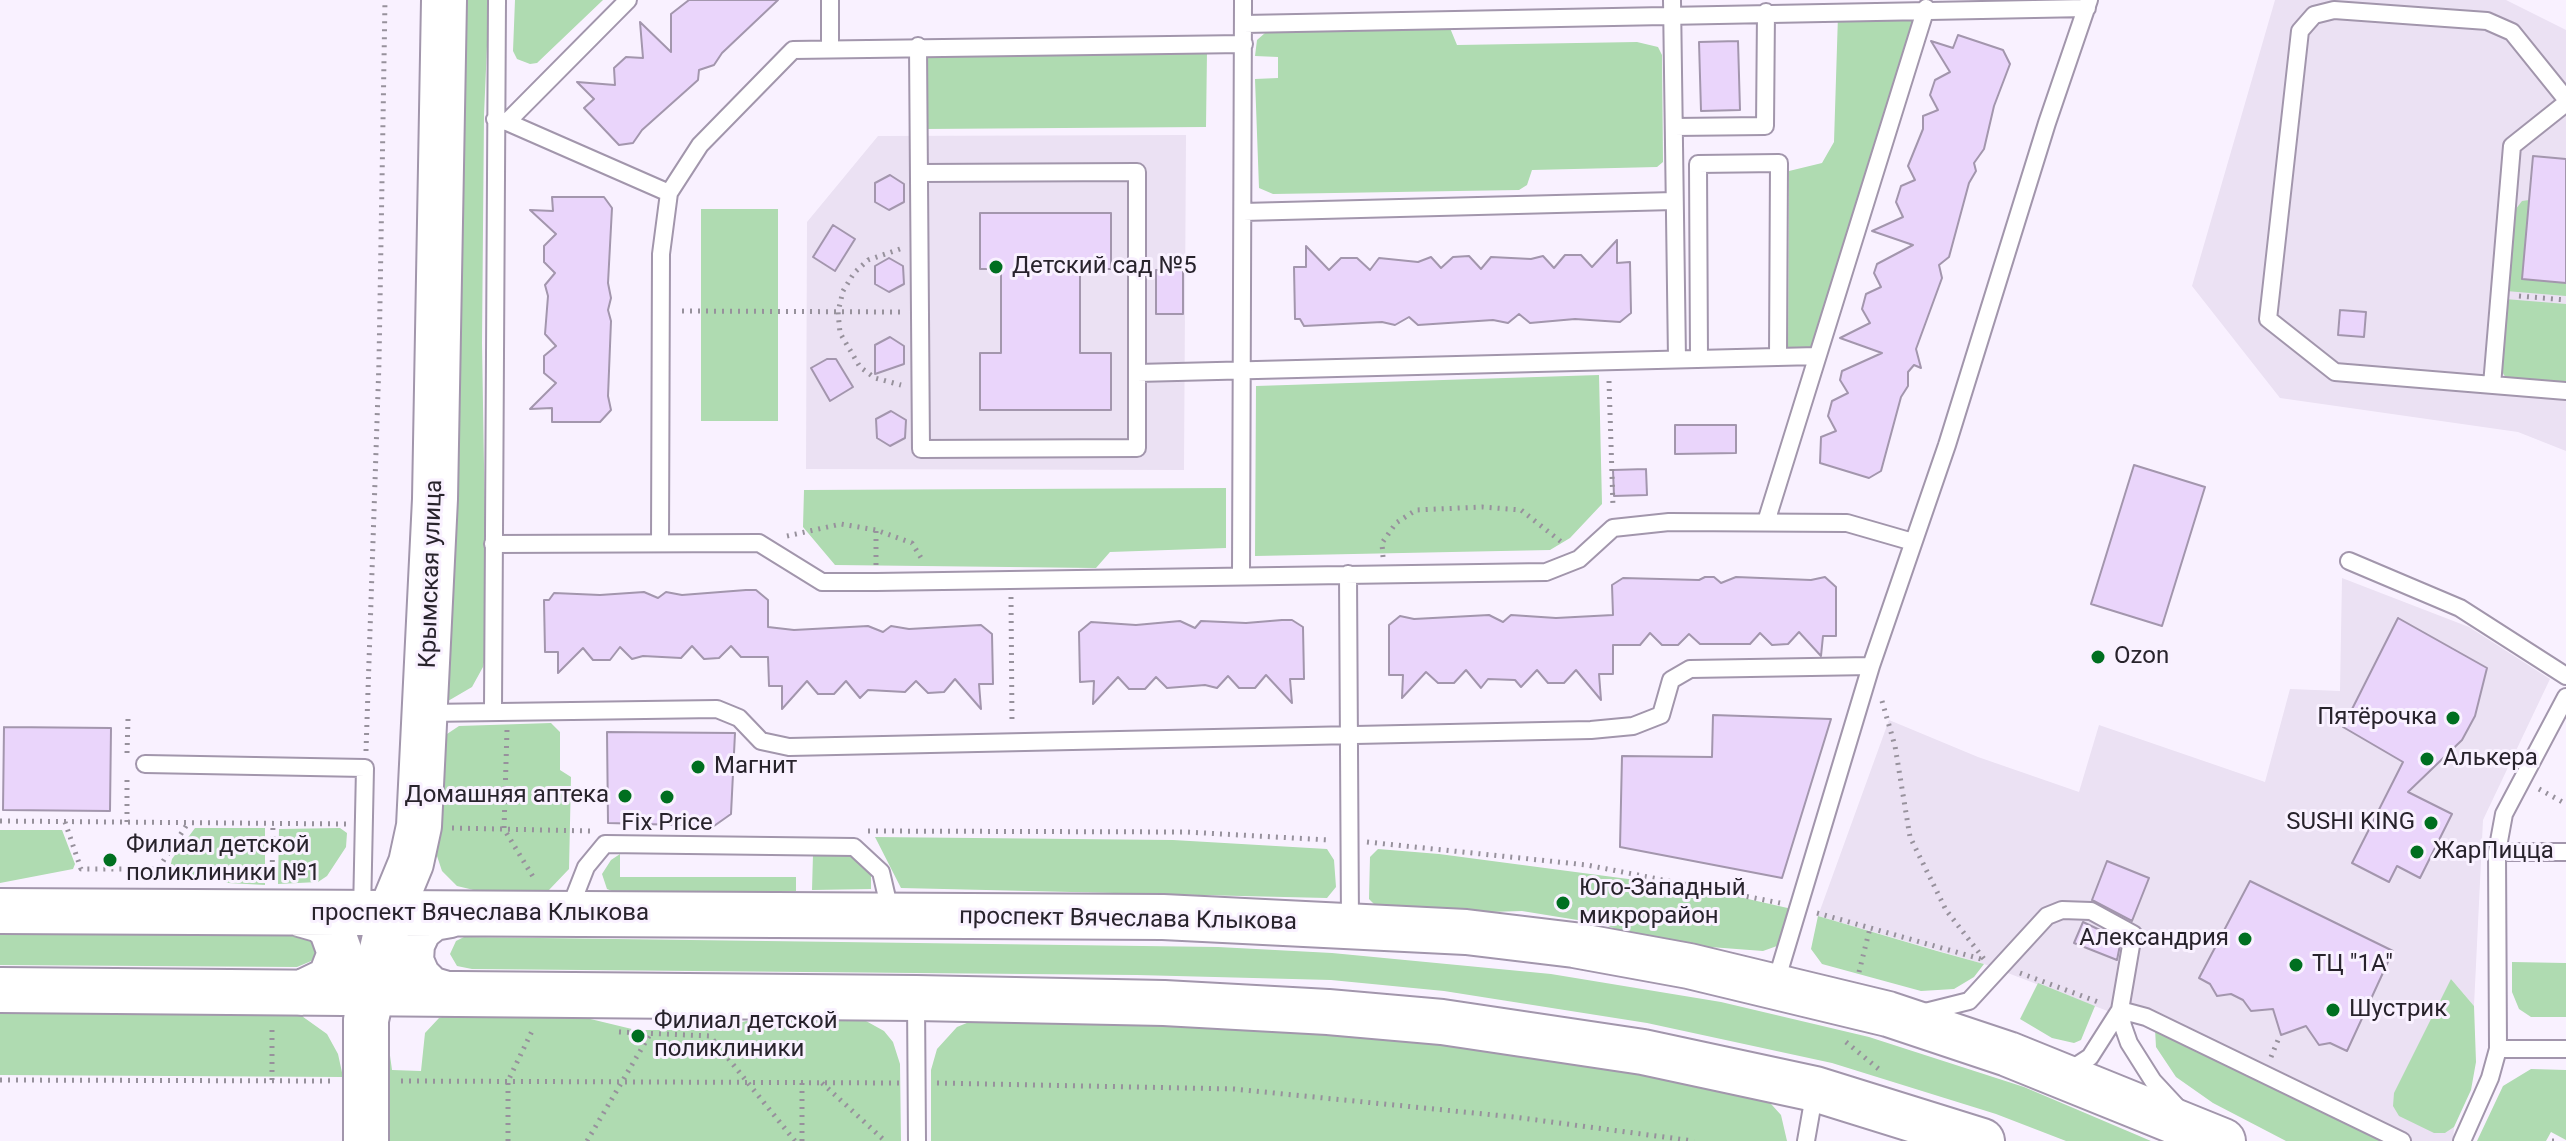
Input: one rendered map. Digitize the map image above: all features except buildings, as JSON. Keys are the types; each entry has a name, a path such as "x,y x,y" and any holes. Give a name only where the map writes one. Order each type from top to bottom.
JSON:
{"main road":[{"name":"Крымская улица","path":"366,1141 366,1020 372,993 376,914 411,863 419,826 427,713 435,499 444,0"},
{"name":"проспект Вячеслава Клыкова","path":"0,911 1163,917 1466,932 1574,945 1775,986 1888,1014 2063,1075 2221,1140"},
{"path":"286,914 321,920 331,928 340,953 330,979 317,988 286,992"},
{"path":"447,994 430,989 418,977 411,961 412,944 426,923 450,915"},
{"path":"0,990 1164,1003 1442,1022 1643,1052 1815,1089 1982,1141"}],"lane":[{"path":"493,710 501,121 497,0"},
{"path":"501,121 628,0"},
{"path":"830,0 830,49"},
{"path":"1241,576 1243,0"},
{"path":"1244,24 1672,7 1766,12 2088,4 1871,666 1775,986"},
{"path":"1672,7 1677,359"},
{"path":"1766,522 1926,8"},
{"path":"2492,385 2512,146 2566,101 2512,32 2487,21 2334,10 2314,15 2300,31 2268,319 2335,372 2492,385 2566,391"},
{"path":"1674,127 1765,126 1766,12"},
{"path":"660,543 661,254 669,193 700,145 793,50 1244,44"},
{"path":"918,46 921,449 1137,448 1137,172 920,173"},
{"path":"501,121 669,193"},
{"path":"1699,359 1698,164 1779,163 1778,357"},
{"path":"1243,212 1674,201"},
{"path":"1137,373 1817,356"},
{"path":"493,544 759,543 822,582 876,582 1546,572 1579,559 1613,528 1669,522 1847,523 1913,542"},
{"path":"2349,561 2460,608 2566,676"},
{"path":"1348,574 1350,924"},
{"path":"427,713 717,709 739,718 761,741 789,747 1591,730 1633,726 1661,715 1671,680 1690,669 1871,666"},
{"path":"2462,1141 2490,1078 2498,1049 2497,852 2504,814 2520,778 2566,697"},
{"path":"145,764 365,768 364,824 376,914"},
{"path":"567,915 586,867 605,844 854,847 881,872 892,916"},
{"path":"2497,852 2566,852"},
{"path":"1888,1014 1955,1007 1976,994 1992,963 2047,916 2062,910 2091,911 2133,934 2120,1010 2090,1057 2063,1075"},
{"path":"916,998 917,1141"},
{"path":"2120,1010 2129,1043 2153,1081 2180,1110 2221,1140"},
{"path":"2120,1010 2146,1017 2402,1141"},
{"path":"2498,1049 2566,1049"},
{"path":"1806,1141 1815,1089"}],"path":[{"path":"365,768 378,377 385,0"},
{"path":"909,247 887,250 854,273 843,291 838,312 840,333 860,367 875,378 909,385"},
{"path":"2500,294 2566,300"},
{"path":"661,311 909,312"},
{"path":"1609,362 1613,528"},
{"path":"1383,574 1382,543 1396,523 1416,510 1482,507 1521,510 1579,559"},
{"path":"759,543 841,524 876,530 912,543 935,581"},
{"path":"876,530 876,582"},
{"path":"1011,578 1012,744"},
{"path":"1871,666 1895,746 1910,837 1946,910 1992,963"},
{"path":"0,821 364,824"},
{"path":"65,822 81,869 158,869 188,823"},
{"path":"273,823 286,914"},
{"path":"419,826 599,831"},
{"path":"859,832 1186,832 1419,845 1587,865 1709,886 1798,907 1992,963 2120,1010"},
{"path":"272,1080 286,992"},
{"path":"618,1032 710,1036 795,1141"},
{"path":"587,1141 650,1035"},
{"path":"0,1080 821,1082 1234,1089 1514,1117 1694,1141"},
{"path":"802,1082 802,1141"},
{"path":"821,1082 885,1141"}],"shaded area":[{"path":"2275,0 2506,0 2566,30 2566,451 2518,432 2280,398 2192,286"},
{"name":"Детский сад №5","path":"1186,135 1184,470 806,469 807,222 878,136"},
{"path":"2342,578 2469,627 2550,679 2483,820 2474,1006 2451,979 2445,1133 2454,1127 2453,1141 2381,1141 2155,1029 1984,964 1818,916 1889,720 1978,757 2079,792 2099,725 2265,782 2290,689 2340,691"}],"green space":[{"path":"451,0 489,0 484,115 482,343 487,648 483,667 472,687 448,701 440,700"},
{"path":"515,0 603,0 537,63 530,64 517,59 513,51"},
{"path":"1916,14 1812,348 1788,347 1789,171 1822,163 1834,142 1838,15"},
{"path":"1450,28 1457,45 1637,42 1658,47 1662,55 1663,162 1657,167 1532,170 1527,185 1519,190 1273,194 1259,188 1255,79 1278,78 1278,57 1255,56 1257,40 1265,33"},
{"path":"923,50 1207,51 1206,127 923,129"},
{"path":"2529,200 2522,279 2566,283 2566,296 2506,291 2512,214 2522,201"},
{"path":"701,209 778,209 778,421 701,421"},
{"path":"2505,299 2566,304 2566,385 2507,380 2500,368"},
{"path":"1599,375 1602,504 1570,538 1550,550 1255,556 1256,386"},
{"path":"1226,488 1226,548 1110,552 1096,568 835,565 803,527 804,490"},
{"path":"551,723 560,732 560,770 571,777 569,869 548,891 478,891 457,886 442,871 436,853 437,758 441,744 447,734 459,726"},
{"path":"195,828 265,828 265,885 228,883 174,873 170,868 172,859"},
{"path":"340,828 347,833 346,847 327,876 318,882 278,884 279,829"},
{"path":"0,830 62,830 75,864 73,869 0,883"},
{"path":"875,837 1173,840 1327,849 1334,860 1336,887 1327,898 901,888"},
{"path":"1378,849 1439,854 1704,889 1792,909 1777,946 1763,951 1657,943 1602,924 1522,911 1456,913 1378,908 1369,899 1370,857"},
{"path":"620,854 620,877 796,877 796,891 612,891 607,889 602,874 611,860"},
{"path":"813,854 856,854 871,874 871,889 812,890"},
{"path":"1818,916 1984,964 1974,977 1954,989 1921,991 1822,964 1811,949"},
{"path":"0,933 302,935 318,947 316,959 297,967 0,965"},
{"path":"464,937 1218,947 1332,953 1551,974 1721,1002 1869,1037 2024,1087 2151,1141 2066,1141 1996,1114 1832,1063 1647,1023 1444,991 1331,980 1137,975 472,969 457,966 450,954 456,941"},
{"path":"2512,962 2566,963 2566,1017 2531,1017 2519,1009 2512,992"},
{"path":"2451,979 2474,1006 2476,1062 2471,1090 2454,1127 2445,1133 2434,1133 2399,1116 2393,1106 2394,1093"},
{"path":"2038,983 2095,1006 2081,1040 2074,1043 2052,1038 2020,1019"},
{"path":"0,1008 299,1014 327,1034 338,1054 343,1077 0,1075"},
{"path":"462,1011 578,1016 636,1030 713,1030 772,1014 857,1016 884,1031 893,1042 900,1064 901,1141 370,1141 388,1041 392,1070 421,1071 425,1033 439,1018"},
{"path":"979,1018 1187,1022 1474,1043 1763,1095 1781,1115 1787,1141 931,1141 931,1070 937,1049 957,1027"},
{"path":"2155,1029 2381,1141 2286,1141 2213,1103 2176,1077 2156,1047"},
{"path":"2531,1069 2566,1070 2566,1140 2551,1132 2546,1141 2477,1141 2503,1086"}],"place":[{"name":"Детский сад №5","path":"996,267"},
{"name":"Ozon","path":"2098,657"},
{"name":"Пятёрочка","path":"2453,718"},
{"name":"Алькера","path":"2427,759"},
{"name":"Магнит","path":"698,767"},
{"name":"Домашняя аптека","path":"625,796"},
{"name":"Fix Price","path":"667,797"},
{"name":"SUSHI KING","path":"2431,823"},
{"name":"ЖарПицца","path":"2417,852"},
{"name":"Филиал детской поликлиники №1","path":"110,860"},
{"name":"Юго-Западный микрорайон","path":"1563,903"},
{"name":"Александрия","path":"2245,939"},
{"name":"ТЦ \"1А\"","path":"2296,965"},
{"name":"Шустрик","path":"2333,1010"},
{"name":"Филиал детской поликлиники","path":"638,1036"}]}
